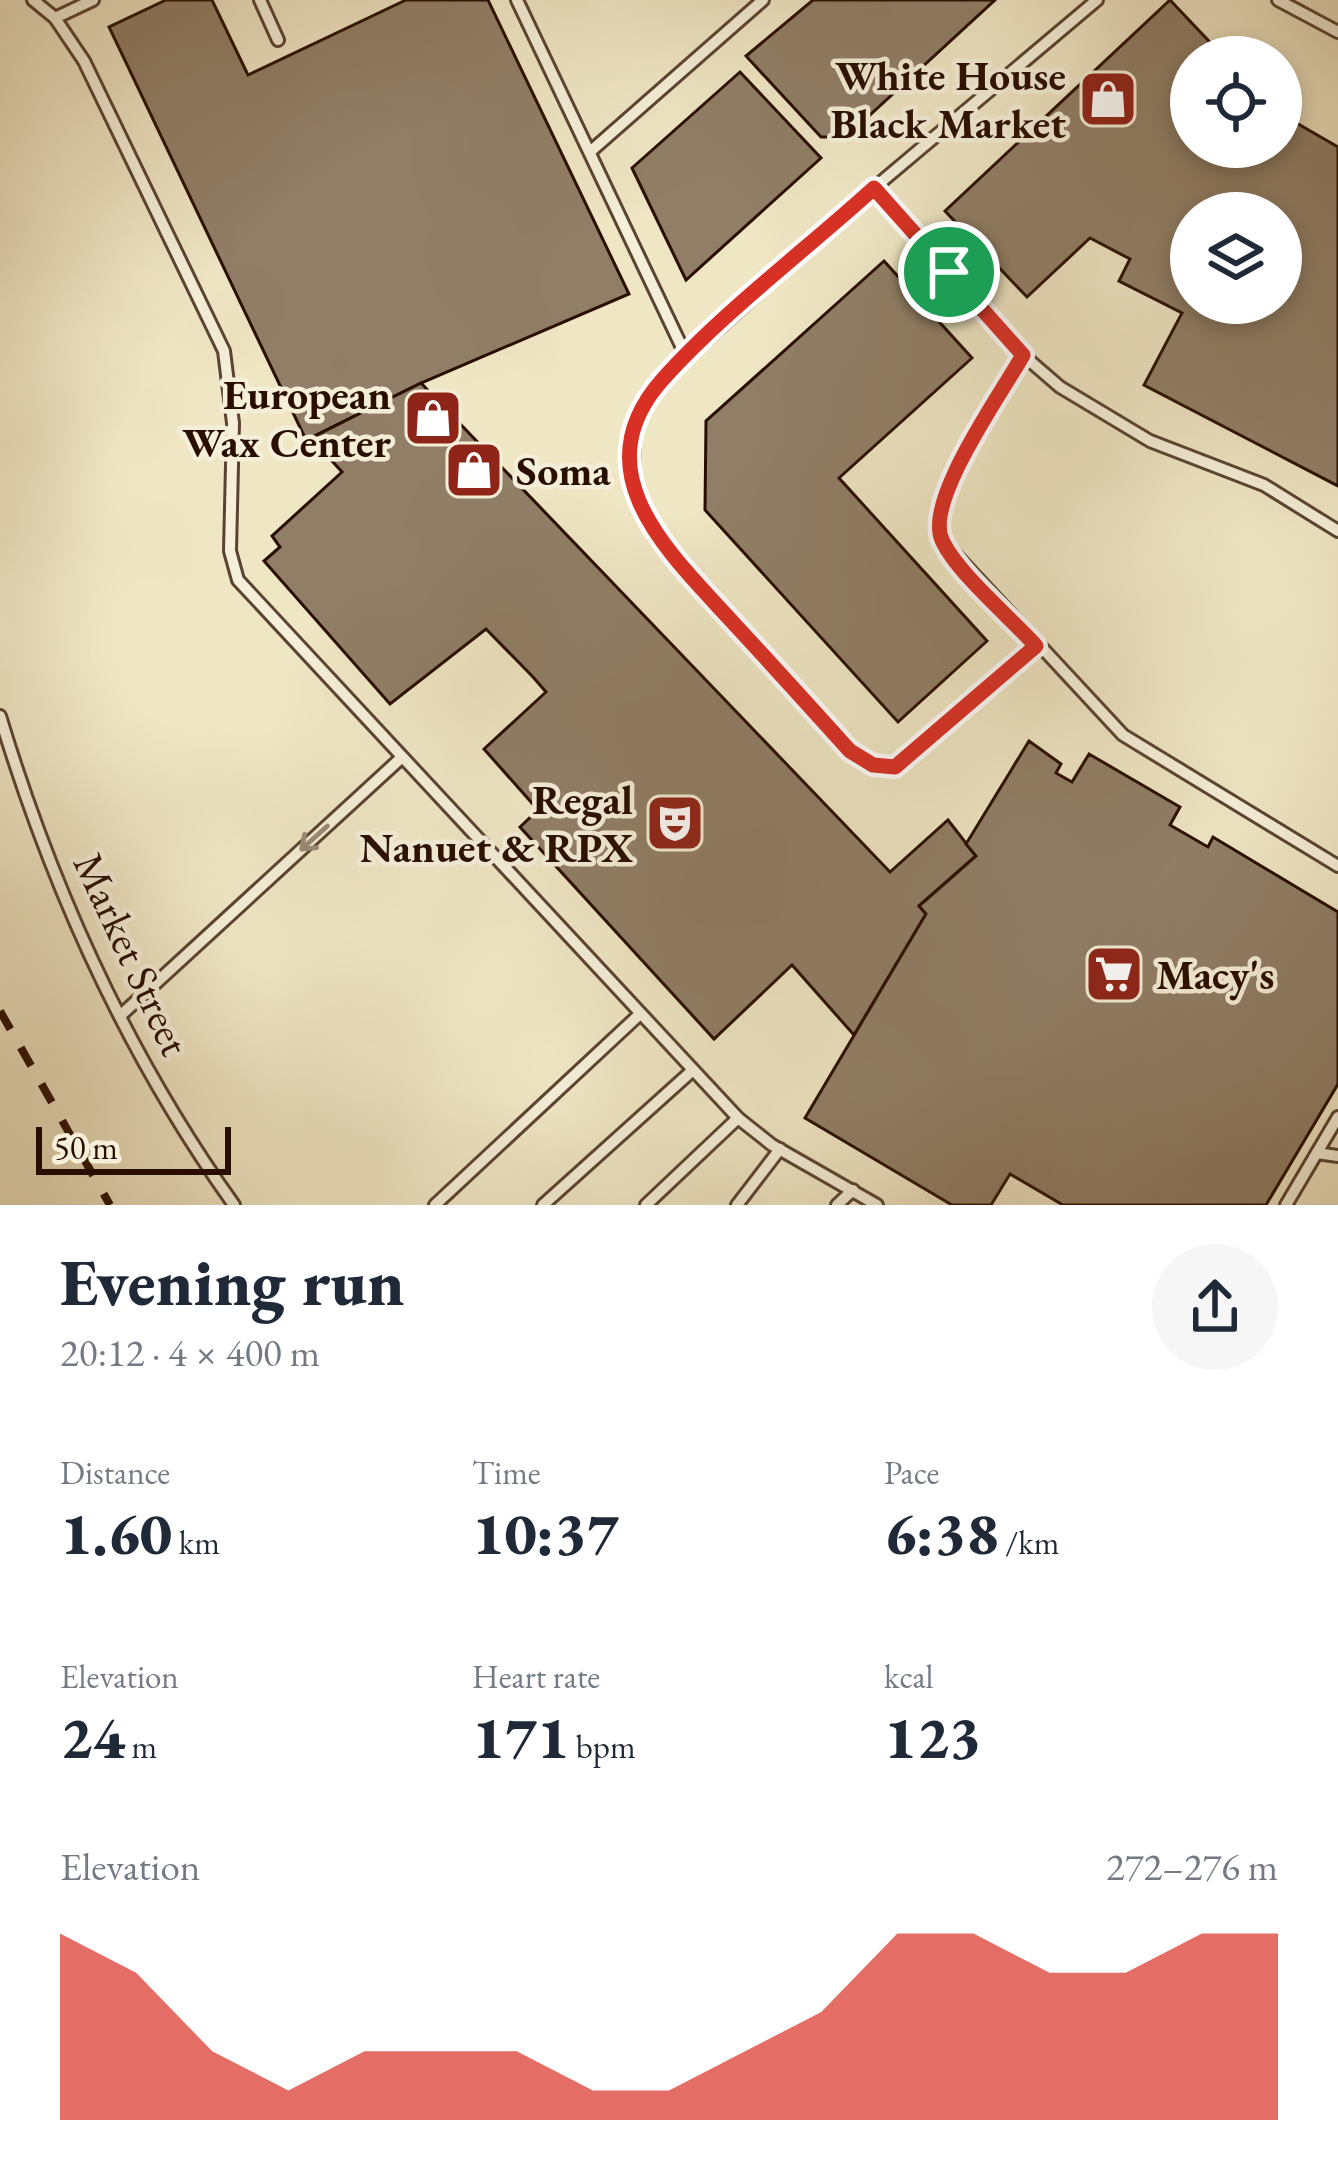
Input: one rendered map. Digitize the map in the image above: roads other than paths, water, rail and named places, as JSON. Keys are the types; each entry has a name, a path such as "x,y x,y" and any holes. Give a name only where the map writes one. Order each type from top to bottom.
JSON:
{"lane":[{"path":"33,0 56,18 84,62 224,351 233,423 230,551 238,580 738,1118 780,1149 877,1205"},
{"path":"56,18 93,0"},
{"path":"260,0 278,40"},
{"path":"517,0 687,358"},
{"path":"591,151 763,0"},
{"path":"1036,646 905,762 873,765 850,751 654,536 641,512 630,456 634,430 662,380 874,188 1096,0"},
{"path":"1278,0 1338,32"},
{"path":"874,188 1023,355 1060,387 1150,441 1264,485 1338,531"},
{"path":"1023,355 944,495 939,526 949,550 1123,735 1338,866"},
{"name":"Market Street","path":"0,716 58,880 120,1016 234,1205"},
{"path":"120,1016 400,759"},
{"path":"435,1205 640,1014"},
{"path":"543,1205 693,1070"},
{"path":"1286,1205 1338,1117"},
{"path":"646,1205 738,1118"},
{"path":"737,1205 780,1149"},
{"path":"1317,1153 1338,1156"},
{"path":"837,1205 853,1190"}],"railway":[{"path":"0,1011 110,1205"}],"place":[{"name":"White House Black Market","path":"1108,99"},
{"name":"European Wax Center","path":"433,418"},
{"name":"Soma","path":"474,470"},
{"name":"Regal Nanuet & RPX","path":"675,823"},
{"name":"Macy's","path":"1114,974"}]}
